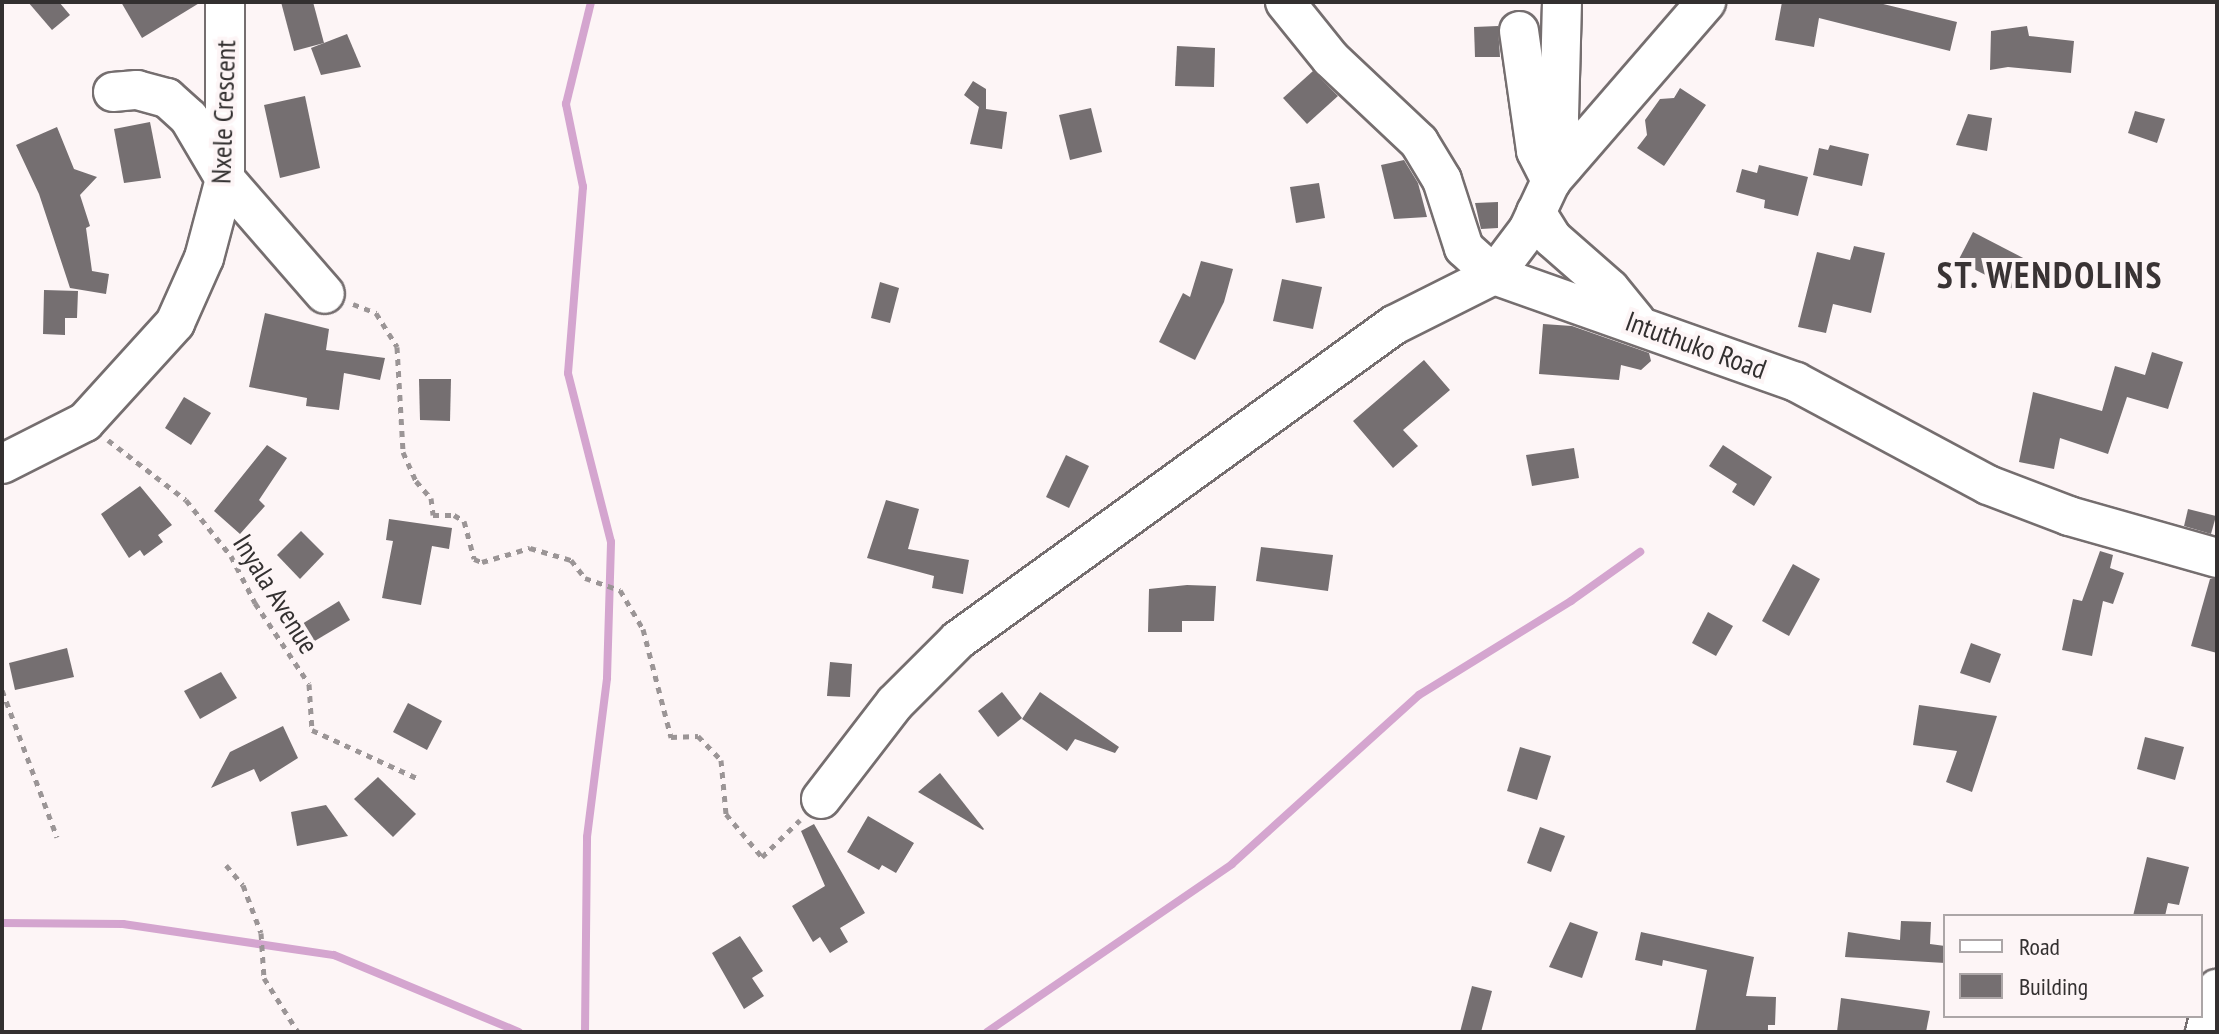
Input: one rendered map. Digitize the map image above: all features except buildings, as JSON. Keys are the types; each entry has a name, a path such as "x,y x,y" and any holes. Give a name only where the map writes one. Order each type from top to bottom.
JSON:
{"street":[{"name":"Nxele Crescent","path":"2,464 85,422 175,323 204,258 225,179 225,2"},
{"name":"Intuthuko Road","path":"1285,2 1331,59 1419,142 1442,180 1464,248 1494,275 1636,322 1832,398 1988,485 2083,521 2217,558"},
{"path":"1562,2 1559,119 1550,187 1552,238 1610,289 1636,322"},
{"path":"821,799 895,703 958,640 1394,325 1494,275 1518,247 1550,187 1706,2"},
{"path":"1519,31 1536,151 1550,187"},
{"path":"113,92 137,90 167,98 189,118 225,179 325,294"}],"path":[{"path":"325,294 376,313 397,347 399,428 408,466 431,498 433,515 454,515 464,521 474,559 482,562 530,548 571,560 598,585 620,590 643,629 671,737 698,736 721,760 726,814 762,857 821,799"},
{"name":"Inyala Avenue","path":"85,422 186,500 231,556 255,603 309,684 312,730 417,778"},
{"path":"2,690 57,837"},
{"path":"226,865 243,885 261,933 264,978 298,1032"}],"waterway":[{"path":"585,1032 587,837 607,678 611,542 568,373 583,187 566,104 591,2"},
{"path":"987,1032 1232,864 1419,695 1571,601 1640,552"},
{"path":"2,923 123,924 334,955 519,1032"}],"district":[{"name":"ST. WENDOLINS","path":"2050,275"}]}
